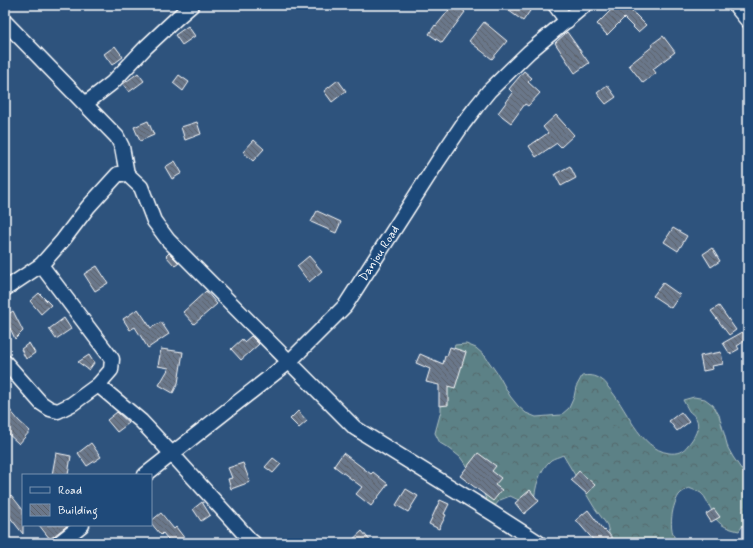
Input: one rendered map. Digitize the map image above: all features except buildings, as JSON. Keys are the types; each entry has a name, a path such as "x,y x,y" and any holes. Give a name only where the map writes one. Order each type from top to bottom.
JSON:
{"street":[{"path":"85,104 112,83 151,42 192,5"},
{"path":"554,5 567,21"},
{"name":"Danjou Road","path":"146,474 290,362 345,306 438,161 469,116 489,91 529,52 585,5"},
{"path":"735,5 748,21"},
{"path":"5,22 117,137 122,147 127,174 141,187 154,221 168,240 355,428 539,543"},
{"path":"5,289 42,265 88,207 118,174 127,174"},
{"path":"5,362 41,403 50,409 58,411 72,404 98,385 111,370 112,359 42,265"},
{"path":"98,385 141,421 254,543"},
{"path":"59,543 81,526"}],"green space":[{"path":"466,344 476,348 485,356 518,406 526,413 536,417 561,415 569,408 574,397 576,387 582,376 599,378 615,395 634,426 649,444 659,450 669,453 677,453 682,451 692,439 697,429 698,425 696,418 689,411 683,400 694,397 705,399 713,405 719,415 728,448 748,479 748,518 739,531 725,527 718,522 703,495 700,492 689,488 679,495 672,513 673,533 675,539 679,543 611,543 607,525 594,507 563,455 551,460 543,469 535,491 534,502 521,501 510,496 500,500 493,508 486,499 475,477 460,457 440,443 435,433 441,411 441,400 451,354 455,345"}]}
